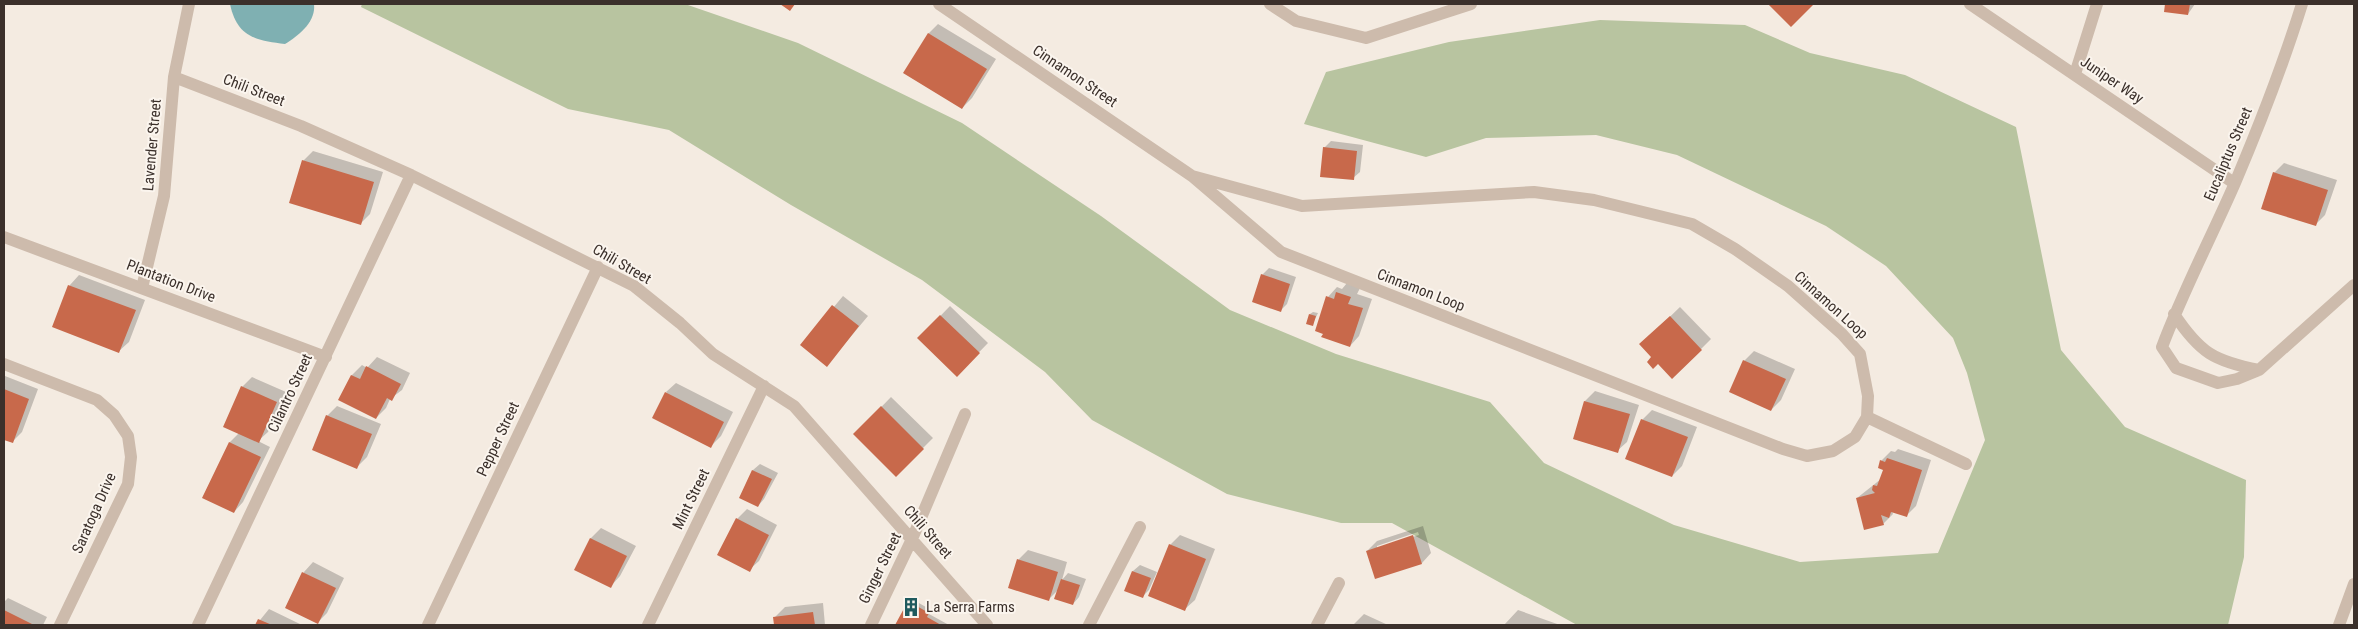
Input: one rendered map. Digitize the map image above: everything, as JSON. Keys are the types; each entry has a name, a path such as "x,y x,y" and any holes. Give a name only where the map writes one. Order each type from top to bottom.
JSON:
{"street":[{"name":"Lavender Street","path":"142,288 164,196 174,77 189,4"},
{"name":"Cinnamon Street","path":"939,4 1192,176"},
{"path":"1270,4 1296,21 1366,38 1459,5 1472,4"},
{"name":"Juniper Way","path":"1970,4 2234,183"},
{"path":"2075,74 2097,4"},
{"name":"Eucaliptus Street","path":"2302,4 2286,56 2234,183 2174,314 2162,347 2176,368 2218,383 2237,380 2259,370 2354,285"},
{"name":"Chili Street","path":"174,77 301,126 411,175 634,286 680,323 713,354 794,406 987,625"},
{"name":"Cilantro Street","path":"198,625 411,175"},
{"name":"Cinnamon Loop","path":"1192,176 1302,206 1534,192 1594,200 1692,224 1735,249 1788,286 1842,334 1860,354 1868,396 1867,417 1854,438 1833,451 1807,456 1783,449 1281,252 1192,176"},
{"name":"Plantation Drive","path":"4,236 326,357"},
{"name":"Pepper Street","path":"428,625 598,267"},
{"path":"2174,314 2187,333 2201,348 2227,364 2259,370"},
{"name":"Saratoga Drive","path":"4,364 97,400 114,415 128,436 131,457 128,484 60,625"},
{"name":"Mint Street","path":"648,625 764,386"},
{"name":"Ginger Street","path":"871,625 912,539 966,414"},
{"path":"1867,417 1966,464"},
{"path":"1090,625 1140,527"},
{"path":"1317,625 1339,583"},
{"path":"2339,625 2354,584"}],"green space":[{"path":"362,4 685,4 798,43 962,123 1101,216 1230,310 1336,354 1490,402 1544,463 1674,525 1800,562 1938,553 1985,440 1967,373 1953,338 1886,266 1826,226 1677,155 1596,135 1486,138 1426,157 1304,124 1326,72 1449,42 1600,20 1745,25 1810,53 1905,75 2016,127 2061,350 2125,427 2246,480 2244,557 2228,625 1577,625 1392,523 1341,523 1227,494 1092,420 1045,372 922,280 791,205 669,130 568,109 361,7"}],"water":[{"path":"230,4 314,4 314,11 306,27 285,44 265,41 249,35 237,24"}],"building":[{"path":"780,4 795,4 790,11"},
{"path":"1768,4 1814,4 1791,27"},
{"path":"2165,4 2190,4 2188,15 2164,12"},
{"path":"928,33 987,69 962,109 903,73"},
{"path":"1323,147 1357,151 1354,180 1320,177"},
{"path":"302,160 374,182 361,225 289,203"},
{"path":"2273,172 2328,190 2316,226 2261,209"},
{"path":"1261,274 1290,284 1281,312 1252,302"},
{"path":"68,285 136,310 119,353 52,327"},
{"path":"1336,292 1351,297 1348,304 1363,308 1350,347 1321,337 1323,334 1315,331 1326,296 1334,299"},
{"path":"832,305 859,326 827,367 800,345"},
{"path":"1309,314 1316,316 1313,326 1306,324"},
{"path":"940,315 980,353 957,377 917,338"},
{"path":"1670,316 1702,350 1672,379 1658,364 1653,369 1647,362 1651,357 1639,344"},
{"path":"1743,360 1786,379 1771,411 1729,392"},
{"path":"366,366 401,384 392,401 387,398 376,419 338,400 351,375 360,379"},
{"path":"241,386 277,402 259,443 223,427"},
{"path":"4,389 29,399 13,443 4,440"},
{"path":"665,392 724,422 711,448 652,418"},
{"path":"1584,401 1630,414 1618,453 1573,439"},
{"path":"881,406 924,449 896,477 853,434"},
{"path":"326,415 372,434 357,469 312,450"},
{"path":"1641,419 1688,437 1672,477 1625,459"},
{"path":"229,442 261,457 234,513 202,498"},
{"path":"1887,458 1922,470 1907,517 1891,512 1889,518 1881,515 1884,525 1864,530 1856,498 1875,493 1872,490 1873,485 1877,486 1883,470 1878,468 1880,460 1885,462"},
{"path":"752,470 772,479 758,507 739,498"},
{"path":"736,518 769,535 750,572 717,555"},
{"path":"1413,535 1422,564 1375,579 1366,551"},
{"path":"590,538 627,556 611,588 574,570"},
{"path":"1169,544 1206,559 1185,611 1148,596"},
{"path":"1017,559 1058,572 1049,601 1008,588"},
{"path":"1132,571 1151,578 1143,598 1124,591"},
{"path":"302,572 336,588 318,624 285,608"},
{"path":"1061,579 1080,585 1073,605 1054,599"},
{"name":"La Serra Farms","path":"908,601 929,613 927,617 941,625 895,625"},
{"path":"4,610 34,625 4,625"},
{"path":"813,612 815,625 774,625 773,617"},
{"path":"258,619 272,625 255,625"}],"place":[{"name":"La Serra Farms","path":"911,607"}]}
